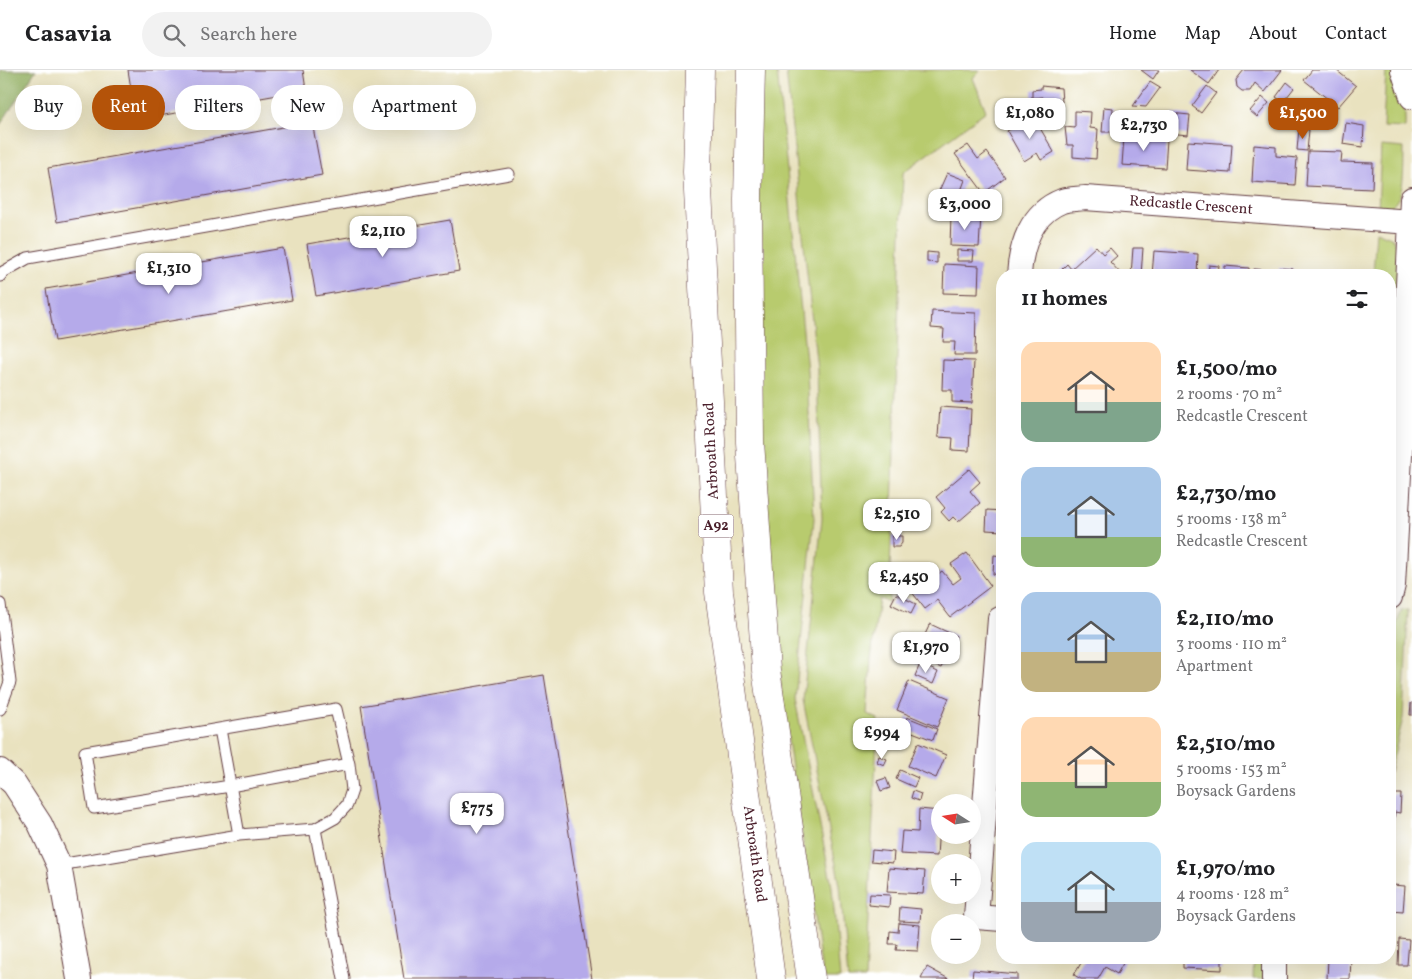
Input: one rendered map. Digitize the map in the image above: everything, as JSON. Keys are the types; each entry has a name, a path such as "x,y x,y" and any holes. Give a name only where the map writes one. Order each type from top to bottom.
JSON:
{"main road":[{"name":"Arbroath Road","path":"700,70 697,172 719,592 771,979"},
{"name":"A92","path":"751,70 748,199 750,442 766,670 811,979"}],"street":[{"path":"1403,70 1412,97"},
{"name":"Redcastle Crescent","path":"1019,269 1020,256 1028,232 1043,212 1062,201 1085,198 1411,211"},
{"path":"1396,441 1411,211"},
{"path":"996,702 976,917 996,919"},
{"path":"0,771 14,784 40,824 59,865 79,979"},
{"path":"1274,964 1274,979"}],"lane":[{"path":"0,276 28,258 509,174"},
{"path":"0,604 10,682 0,709"},
{"path":"59,865 239,835 315,829 335,818 347,806 352,790 349,764 336,709 85,752 94,808 349,764"},
{"path":"220,729 239,835"},
{"path":"315,829 344,979"}],"green space":[{"path":"0,70 36,70 26,85 15,85 15,102 0,125"},
{"path":"757,70 777,70 807,371 814,519 795,699 832,887 840,979 823,979 782,699 760,442"},
{"path":"786,70 980,70 973,78 986,111 903,173 889,602 879,599 871,658 867,714 878,719 865,979 848,979 840,885 803,700 822,519 817,370"},
{"path":"1386,70 1391,70 1401,91 1405,112 1405,128 1383,127"},
{"path":"1381,146 1404,148 1404,166 1402,187 1395,204 1378,210"},
{"path":"1376,231 1391,237 1399,249 1397,329 1396,269 1373,269"},
{"path":"1402,610 1408,611 1403,718 1396,747 1396,624"},
{"path":"1254,964 1263,964 1264,979 1253,979"}],"building":[{"path":"128,70 303,70 305,85 271,85 271,96 261,98 261,85 175,85 175,113 165,115 165,85 130,85"},
{"path":"1141,70 1159,70 1153,79"},
{"path":"1190,70 1219,70 1209,84"},
{"path":"1244,70 1282,70 1265,92 1255,83 1250,91 1242,91 1237,87 1236,80"},
{"path":"1312,70 1336,70 1356,86 1338,107 1304,80"},
{"path":"1150,82 1160,88 1146,107 1133,106"},
{"path":"1287,82 1294,88 1283,102 1276,97"},
{"path":"1041,86 1061,88 1062,102 1043,104 1042,97 1032,98 1032,90 1041,89"},
{"path":"1207,86 1216,93 1201,113 1192,106"},
{"path":"1262,97 1269,103 1257,117 1250,111"},
{"path":"1104,107 1113,108 1112,132 1102,132"},
{"path":"1313,109 1323,113 1317,126 1307,122"},
{"path":"1075,111 1091,112 1090,128 1098,129 1096,159 1073,157 1073,145 1067,145 1065,127 1075,128"},
{"path":"1170,113 1190,115 1188,135 1168,133"},
{"path":"1033,116 1054,152 1041,160 1037,153 1024,161 1007,131"},
{"path":"1346,123 1364,126 1363,147 1343,144"},
{"path":"1299,128 1309,130 1307,151 1297,150"},
{"path":"271,129 314,130 322,175 57,222 48,168"},
{"path":"1124,137 1167,140 1165,168 1122,165"},
{"path":"1188,141 1232,144 1230,173 1186,170"},
{"path":"968,145 978,159 987,152 1005,177 984,193 955,154"},
{"path":"1254,145 1276,147 1276,156 1297,158 1295,185 1252,182"},
{"path":"1308,151 1342,152 1341,162 1373,163 1372,189 1306,186"},
{"path":"947,173 965,180 955,207 935,200"},
{"path":"951,215 981,216 979,247 950,246"},
{"path":"450,220 459,271 316,296 307,244"},
{"path":"1096,246 1103,254 1110,248 1117,256 1110,262 1116,269 1071,269"},
{"path":"283,248 292,300 55,341 46,289"},
{"path":"1133,248 1143,248 1141,269 1131,269"},
{"path":"957,250 974,251 973,261 957,261"},
{"path":"1154,251 1198,254 1197,269 1152,269"},
{"path":"927,252 937,253 937,263 927,262"},
{"path":"944,264 979,266 978,294 943,293"},
{"path":"1067,264 1071,269 1062,269"},
{"path":"1209,265 1219,266 1219,269 1209,269"},
{"path":"1225,266 1249,268 1249,269 1225,269"},
{"path":"932,311 976,313 975,355 954,355 955,342 943,342 944,329 931,328"},
{"path":"943,360 974,361 972,403 952,402 952,390 942,390"},
{"path":"940,407 971,409 969,451 952,450 953,438 938,437"},
{"path":"969,469 980,482 970,491 980,503 958,522 953,517 949,521 941,512 945,508 936,497"},
{"path":"987,510 996,511 996,531 986,530"},
{"path":"892,536 902,536 902,543 899,547 892,547"},
{"path":"967,553 991,586 950,617 937,600 925,609 911,591 923,581 925,584 942,571 953,584 961,578 951,564"},
{"path":"994,555 996,555 996,574 993,574"},
{"path":"896,594 916,604 911,614 891,604"},
{"path":"930,624 956,636 941,668 921,659 918,665 904,659 912,642 920,645"},
{"path":"920,664 938,672 933,684 915,676"},
{"path":"544,675 592,979 404,979 361,706"},
{"path":"909,681 949,698 937,727 897,710"},
{"path":"1411,703 1412,715 1410,715"},
{"path":"907,717 937,729 933,740 902,728"},
{"path":"918,743 946,755 936,778 908,766"},
{"path":"879,756 887,759 884,765 877,762"},
{"path":"900,770 918,778 914,787 896,779"},
{"path":"886,778 890,788 881,791 877,781"},
{"path":"913,791 921,794 919,801 911,798"},
{"path":"1396,794 1401,794 1400,813 1396,812"},
{"path":"919,809 931,810 931,844 938,844 937,854 931,854 931,856 900,854 902,831 918,832"},
{"path":"872,850 894,852 893,863 871,861"},
{"path":"889,868 925,871 923,894 887,892"},
{"path":"1396,885 1405,886 1403,912 1396,911"},
{"path":"870,894 890,895 889,907 869,905"},
{"path":"900,907 921,909 920,922 899,921"},
{"path":"899,923 920,925 918,951 896,950 897,944 889,944 890,931 898,932"},
{"path":"1399,939 1409,940 1407,965 1398,965"},
{"path":"1080,964 1123,964 1117,974 1105,967 1098,979 1081,979 1074,975"},
{"path":"1183,964 1222,964 1222,970 1183,968"},
{"path":"1328,964 1351,964 1350,979 1327,979"},
{"path":"927,967 949,979 921,979"},
{"path":"973,970 1017,974 1017,979 972,979"}]}
